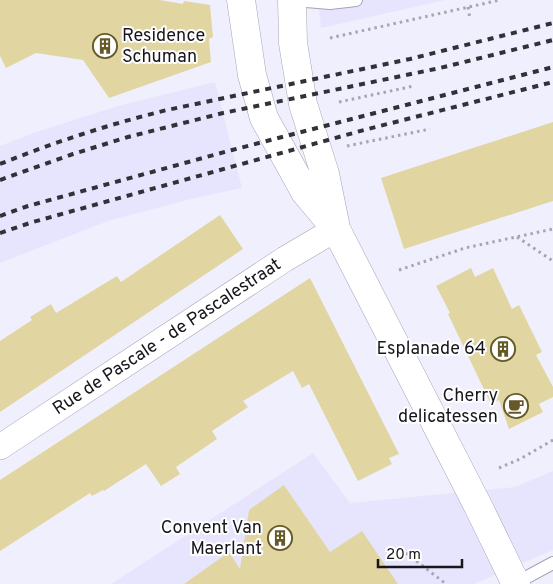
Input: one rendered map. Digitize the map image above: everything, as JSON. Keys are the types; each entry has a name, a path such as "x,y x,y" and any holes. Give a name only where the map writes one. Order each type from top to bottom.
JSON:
{"street":[{"path":"241,0 252,75 264,118 305,192 336,229 479,508 515,584"},
{"path":"293,0 293,43 303,104 325,174 336,229"},
{"name":"Rue de Pascale - de Pascalestraat","path":"0,447 285,259 336,229"}],"lane":[{"path":"293,0 330,3 356,0"},
{"path":"515,584 553,563"}],"path":[{"path":"330,38 500,0"},
{"path":"468,7 470,19"},
{"path":"339,102 414,86"},
{"path":"347,146 430,129"},
{"path":"399,270 466,248 553,229"},
{"path":"517,237 553,261"},
{"path":"499,468 520,459 553,440"},
{"path":"406,553 446,584"}],"shaded area":[{"path":"318,0 445,0 321,28"},
{"path":"215,82 242,188 195,198 108,221 0,263 0,146 36,132 118,106"},
{"path":"313,453 350,503 515,487 553,471 553,550 474,584 111,584"}],"building":[{"name":"Residence Schuman","path":"0,0 160,0 183,4 184,1 210,5 213,37 209,39 211,62 109,98 83,60 36,53 6,68 0,56"},
{"path":"553,122 553,201 404,249 381,178"},
{"path":"220,215 243,249 0,412 0,341 32,320 30,317 51,304 56,313 117,276 121,282"},
{"name":"Esplanade 64","path":"471,268 475,277 493,268 512,309 519,305 542,352 536,355 553,387 553,397 539,404 543,412 509,429 499,400 491,404 436,286"},
{"path":"310,278 399,454 389,458 392,464 358,481 309,384 302,388 293,371 243,401 248,407 212,431 217,439 176,467 180,474 161,486 146,464 104,491 92,496 90,493 0,551 0,480"},
{"name":"Convent Van Maerlant","path":"284,485 330,552 362,531 398,584 184,584 229,552 240,569 249,510"}],"railway":[{"path":"0,164 83,134 167,110 410,59 553,23"},
{"path":"0,180 128,137 223,113 440,68 553,40"},
{"path":"0,216 28,206 232,150 553,67"},
{"path":"0,233 33,222 364,130 553,82"}],"place":[{"name":"Residence Schuman","path":"105,46"},
{"name":"Esplanade 64","path":"503,349"},
{"name":"Cherry delicatessen","path":"516,406"},
{"name":"Convent Van Maerlant","path":"280,538"}]}
